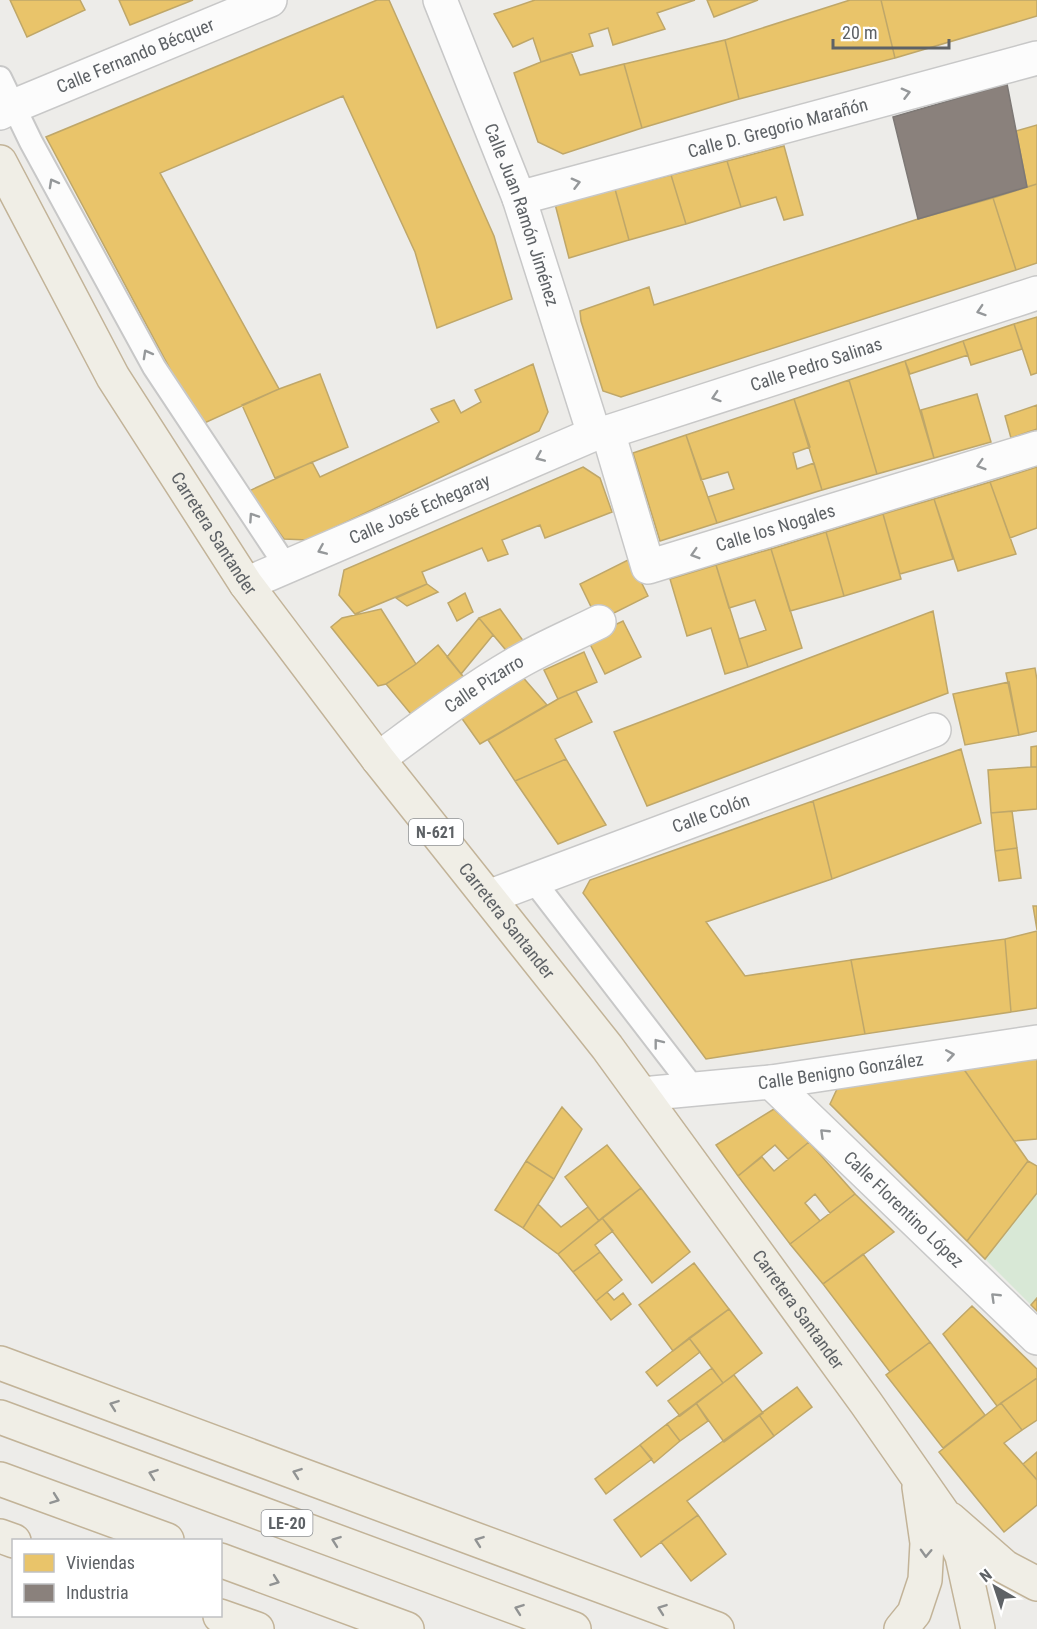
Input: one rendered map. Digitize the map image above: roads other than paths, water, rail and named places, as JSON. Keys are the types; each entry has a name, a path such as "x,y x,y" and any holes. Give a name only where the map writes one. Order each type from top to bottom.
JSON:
{"highway":[{"name":"Carretera Santander","path":"0,162 113,377 246,584 378,759 607,1047 917,1474 942,1512"},
{"path":"0,1363 717,1629"},
{"name":"LE-20","path":"0,1417 573,1629"},
{"path":"901,1629 914,1613 925,1580 927,1543 917,1474"},
{"path":"0,1479 164,1539"},
{"name":"N-621","path":"942,1512 1005,1567 1037,1584"},
{"name":"N-621","path":"942,1512 962,1556 978,1629"},
{"path":"222,1561 407,1629"},
{"path":"222,1617 257,1629"}],"street":[{"name":"Calle Fernando Bécquer","path":"5,99 270,0"},
{"name":"Calle Juan Ramón Jiménez","path":"441,0 519,198 601,433"},
{"name":"Calle D. Gregorio Marañón","path":"519,198 1037,58"},
{"name":"Calle Pedro Salinas","path":"601,433 1037,293"},
{"name":"Calle José Echegaray","path":"246,584 601,433"},
{"name":"Calle los Nogales","path":"601,433 648,567 1037,448"},
{"name":"Calle Pizarro","path":"378,759 483,684 517,663 599,622"},
{"name":"Calle Colón","path":"488,897 934,730"},
{"name":"Calle Benigno González","path":"642,1094 771,1082 1037,1042"},
{"name":"Calle Florentino López","path":"771,1082 1037,1338"}],"lane":[{"path":"5,99 31,142 154,367 286,566"},
{"path":"533,880 694,1089"}]}
